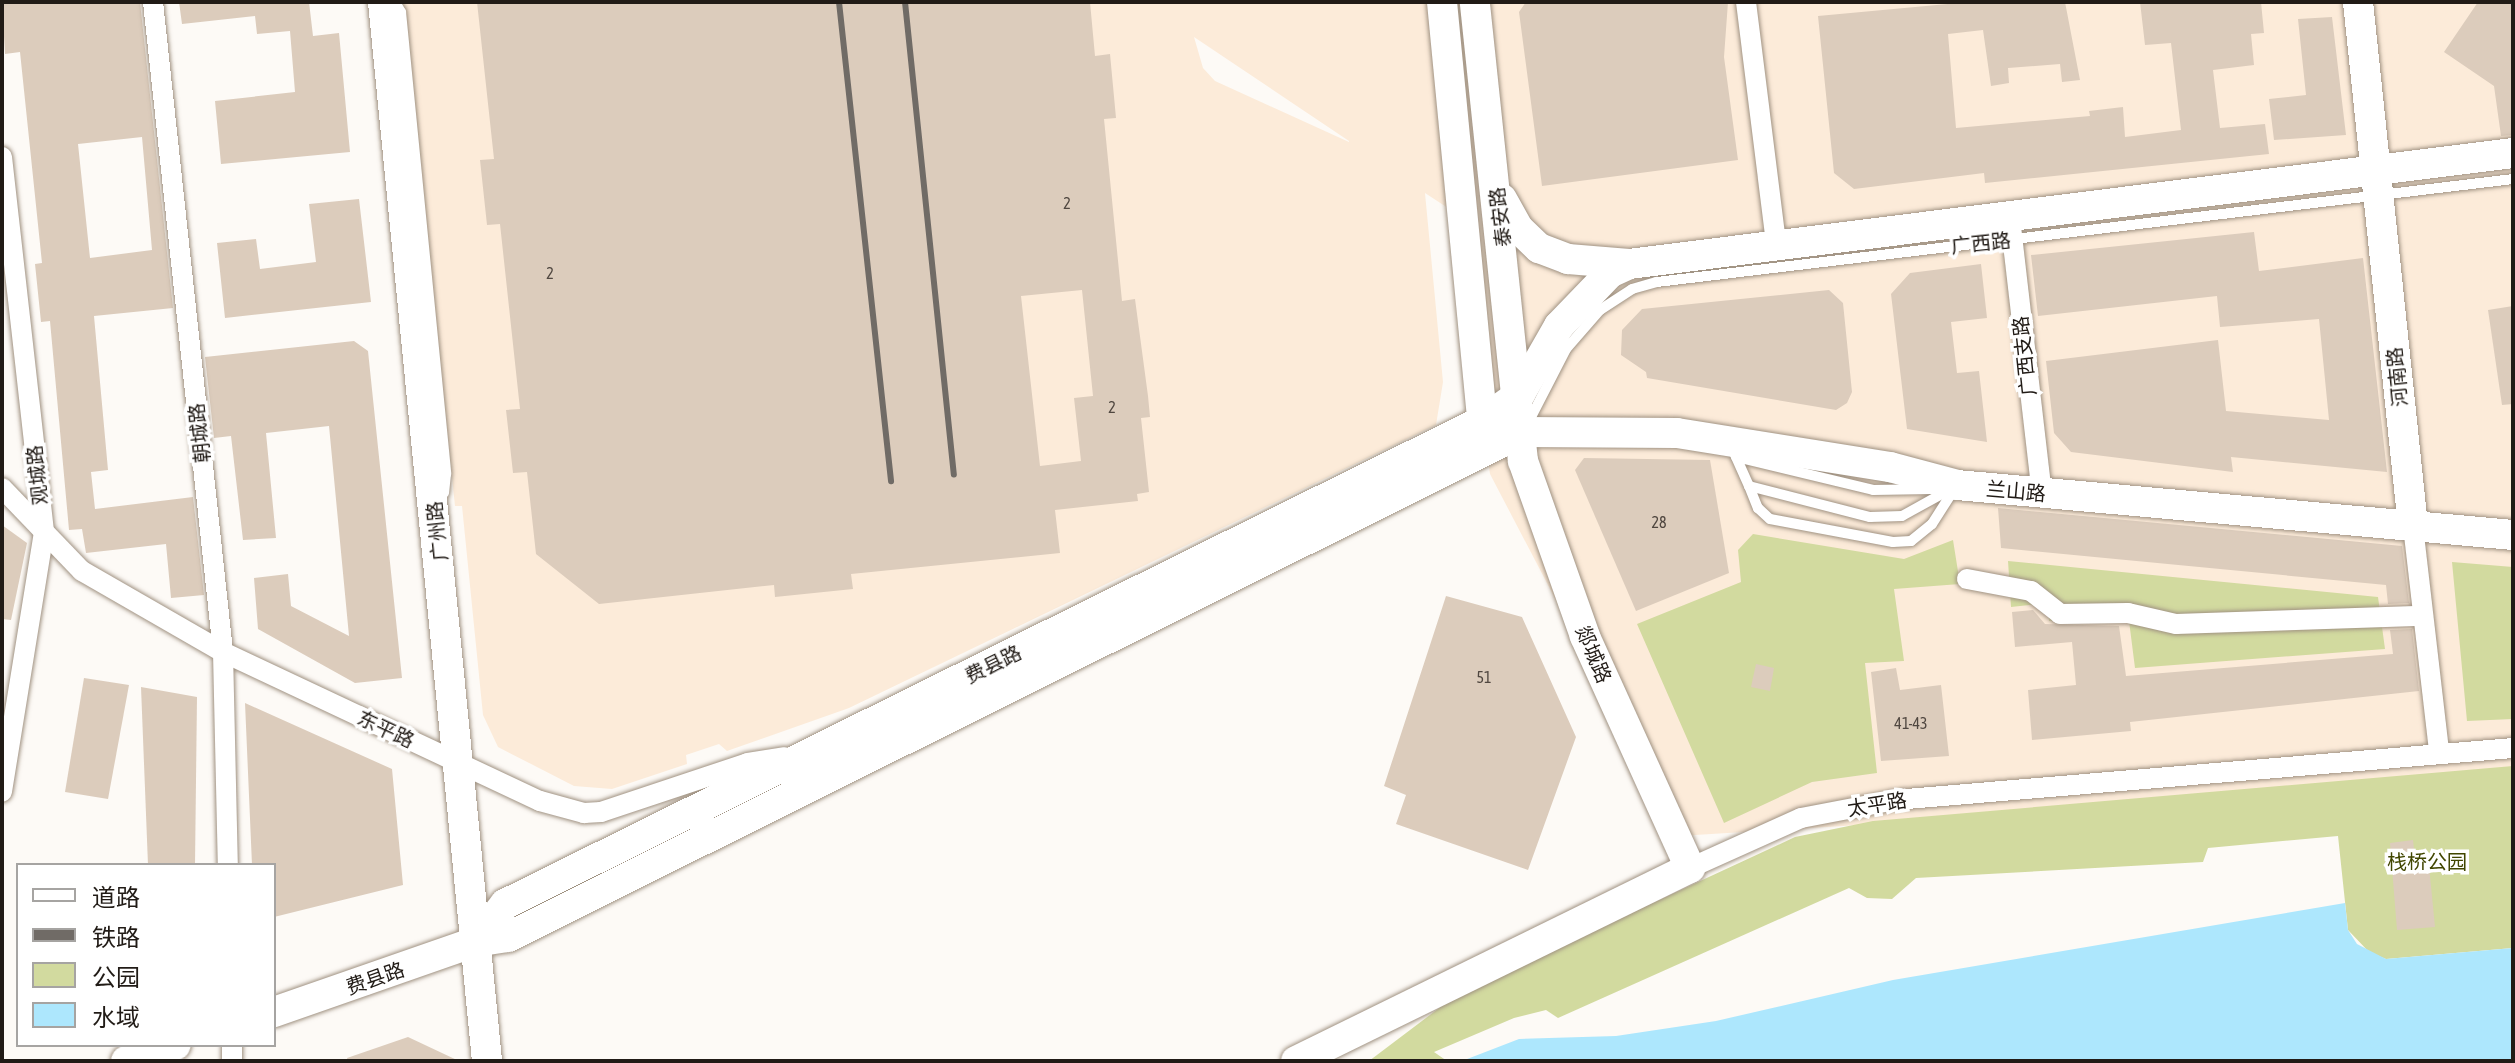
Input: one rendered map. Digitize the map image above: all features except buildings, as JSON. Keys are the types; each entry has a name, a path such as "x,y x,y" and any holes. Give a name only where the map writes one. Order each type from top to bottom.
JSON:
{"main road":[{"name":"广州路","path":"383,2 461,765 487,1061"},
{"name":"泰安路","path":"1442,2 1482,421"},
{"name":"泰安路","path":"1475,2 1523,432"},
{"name":"河南路","path":"2358,2 2413,526"},
{"name":"广西路","path":"1520,394 1559,326 1610,273 1629,264 1776,244 2011,229 2377,186 2513,153"},
{"path":"1497,188 1518,228 1539,248 1568,259 1629,264"},
{"name":"费县路","path":"475,942 505,904 1482,421 1520,394"},
{"path":"1482,421 1523,432"},
{"name":"费县路","path":"276,1011 475,942 508,937 1523,432"},
{"name":"兰山路","path":"1523,432 1677,433 1731,448 1957,485 2513,535"},
{"name":"郯城路","path":"1523,432 1523,461 1585,636 1690,868"},
{"name":"太平路","path":"1296,1061 1690,868"},
{"path":"126,1061 170,1047"}],"street":[{"name":"朝城路","path":"153,2 223,652 228,863"},
{"path":"1746,2 1776,244"},
{"name":"观城路","path":"2,157 44,532 2,792"},
{"name":"广西支路","path":"2011,229 2042,493"},
{"name":"东平路","path":"2,488 82,571 223,652 540,801 584,813 660,796 748,763 817,751"},
{"name":"河南路","path":"2413,526 2439,752"},
{"path":"1967,579 2031,591 2060,614 2128,613 2176,624 2423,616"},
{"name":"太平路","path":"1690,868 1801,818 1895,800 2513,748"}],"lane":[{"path":"395,2 401,12 446,474 438,539"},
{"name":"广西路","path":"2377,186 2513,179"},
{"name":"广西路","path":"1523,432 1566,349 1600,310 1632,289 1657,282 2011,229"},
{"path":"1731,448 1758,508 1770,519 1893,542 1911,541 1932,524 1957,485"},
{"path":"1749,486 1773,496 1876,518 1902,516 1957,485"}],"shaded area":[{"path":"403,2 2513,2 2513,785 1679,836 1490,474 1454,212 1425,193 1443,382 1436,425 849,708 727,751 719,744 686,755 687,764 612,789 574,786 498,747 483,715 462,506 455,506","holes":["1194,37 1349,141 1215,81 1203,68"]}],"green space":[{"path":"1753,534 1904,559 1953,540 1960,584 1894,589 1904,661 1865,663 1877,773 1812,782 1724,823 1637,624 1741,582 1738,550"},
{"path":"2008,561 2378,597 2385,649 2135,668 2128,613 2049,621 2048,603 2011,607"},
{"path":"2452,562 2513,567 2513,719 2467,721"},
{"name":"栈桥公园","path":"2513,766 2513,948 2386,959 2369,952 2348,930 2338,836 2208,848 2203,862 1916,878 1892,899 1867,898 1849,888 1558,1018 1546,1010 1514,1018 1434,1052 1447,1061 1369,1061 1459,993 1795,837 1873,821"}],"water":[{"path":"2345,903 2348,930 2357,944 2386,959 2513,948 2513,1061 1462,1061 1519,1039 1616,1036 1716,1021 1893,980"}],"railway":[{"path":"839,2 891,481"},
{"path":"905,2 954,474"}]}
